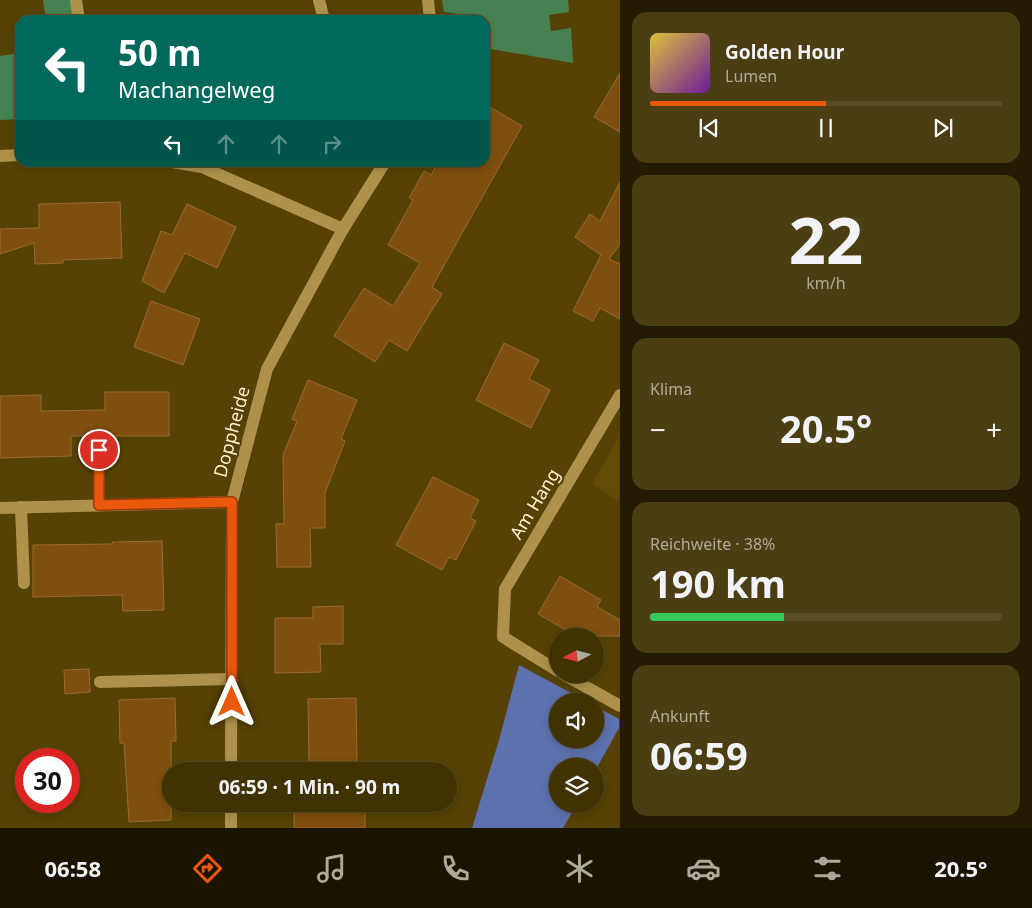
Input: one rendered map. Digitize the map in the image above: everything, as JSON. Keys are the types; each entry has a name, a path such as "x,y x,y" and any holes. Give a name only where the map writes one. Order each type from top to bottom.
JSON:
{"street":[{"path":"76,0 78,15"},
{"path":"319,0 323,15"},
{"path":"428,0 430,15"},
{"path":"0,156 15,155"},
{"path":"202,167 344,229"},
{"name":"Doppheide","path":"231,762 232,502 267,369 344,229 382,167"},
{"name":"Am Hang","path":"549,665 503,637 505,589 620,395"},
{"path":"99,450 99,505"},
{"path":"0,508 232,502"},
{"path":"21,507 24,583"},
{"path":"100,682 232,679"},
{"path":"579,683 620,706"},
{"path":"231,812 231,828"}],"shaded area":[{"path":"619,437 619,502 592,484"}],"green space":[{"path":"43,0 76,0 78,15 45,15"},
{"path":"442,0 568,0 569,12 549,15 551,31 571,28 573,63 490,49 490,15 444,12"},
{"path":"15,54 15,119 0,120 0,56"}],"water":[{"path":"519,665 549,681 549,683 571,693 549,693 549,748 604,748 604,711 619,719 619,728 602,758 549,758 549,813 572,813 563,828 472,828 499,740"}],"building":[{"path":"620,73 620,132 594,117"},
{"path":"490,107 522,126 432,287 442,294 407,351 389,340 375,362 334,336 364,288 393,306 420,263 388,245 413,200 409,198 424,171 431,175 435,167 490,167"},
{"path":"620,182 620,244 609,259 620,264 620,319 600,308 593,321 573,311 601,255 575,237 590,214 600,221"},
{"path":"120,202 122,258 63,260 63,263 35,264 34,243 0,254 0,229 39,228 39,204"},
{"path":"187,204 236,227 217,268 185,253 164,293 142,281 161,231 172,235"},
{"path":"151,301 200,319 183,365 134,347"},
{"path":"504,343 539,360 529,379 550,390 531,428 476,400"},
{"path":"308,380 357,400 341,439 345,441 325,493 325,528 310,528 311,567 277,567 276,524 284,524 283,455 297,421 292,419"},
{"path":"105,392 169,392 169,436 71,436 71,456 0,458 0,396 41,395 41,411 105,410"},
{"path":"433,477 479,500 470,518 476,521 456,560 449,557 442,570 396,545"},
{"path":"162,541 164,610 123,611 122,595 33,597 33,545"},
{"path":"560,576 601,600 597,607 620,620 620,636 604,636 604,628 563,628 538,614"},
{"path":"343,606 343,644 320,644 321,672 275,673 275,618 313,618 313,607"},
{"path":"89,669 90,692 65,694 64,670"},
{"path":"175,698 176,741 171,741 171,762 162,762 162,812 171,812 171,820 129,822 124,743 120,743 119,700"},
{"path":"356,698 357,762 309,762 308,699"},
{"path":"294,812 365,812 365,828 294,828"}],"route":[{"path":"99,450 99,505 232,502 232,702"}]}
